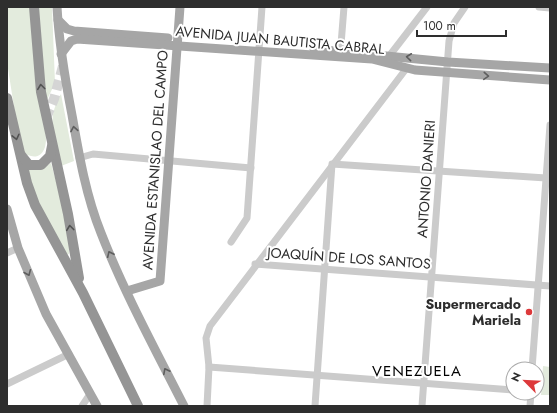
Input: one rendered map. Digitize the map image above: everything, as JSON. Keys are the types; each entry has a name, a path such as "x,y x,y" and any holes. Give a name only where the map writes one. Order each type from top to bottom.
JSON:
{"highway":[{"path":"34,7 41,92 68,214 76,266 83,293"},
{"path":"7,98 10,117 20,153 26,183 35,205 83,293 138,406"},
{"path":"20,153 29,165 41,165 46,162 50,156 53,143"}],"main road":[{"path":"57,7 61,54 79,158 101,233 127,291 184,406"},
{"name":"AVENIDA ESTANISLAO DEL CAMPO","path":"127,291 160,281 180,7"},
{"name":"AVENIDA JUAN BAUTISTA CABRAL","path":"58,20 67,29 74,31 177,42 341,54 390,55 448,62 550,68"},
{"name":"AVENIDA JUAN BAUTISTA CABRAL","path":"61,54 71,41 77,39 177,42"},
{"name":"AVENIDA JUAN BAUTISTA CABRAL","path":"341,54 372,59 406,69 550,80"},
{"path":"7,209 18,248 46,314 97,406"}],"street":[{"path":"231,242 247,218 262,7"},
{"path":"341,54 344,7"},
{"path":"390,55 427,7"},
{"name":"ANTONIO DANIERI","path":"422,406 449,41 454,23 465,7"},
{"path":"538,7 550,8"},
{"path":"255,264 406,69"},
{"path":"533,361 550,125"},
{"path":"79,158 93,154 250,168"},
{"path":"332,164 546,178"},
{"path":"316,406 332,164"},
{"path":"7,252 18,248"},
{"name":"JOAQUÍN DE LOS SANTOS","path":"206,406 209,367 206,338 210,326 255,264 550,286"},
{"path":"7,384 69,354"},
{"path":"209,367 505,389"},
{"path":"82,406 90,394"}],"shaded area":[{"path":"7,7 31,7 38,93 46,137 45,147 38,156 31,156 21,151 7,62"},
{"path":"35,7 52,7 55,83 46,102"},
{"path":"61,94 74,161 61,166 54,138 52,121 56,104"},
{"path":"51,163 68,232 69,254 66,255 45,218 26,170 39,170"},
{"path":"545,366 550,367 550,395 545,395"}],"tunnel":[{"path":"46,118 54,99 63,66"}],"place":[{"name":"Supermercado Mariela","path":"529,312"}],"district":[{"name":"VENEZUELA","path":"417,371"}]}
